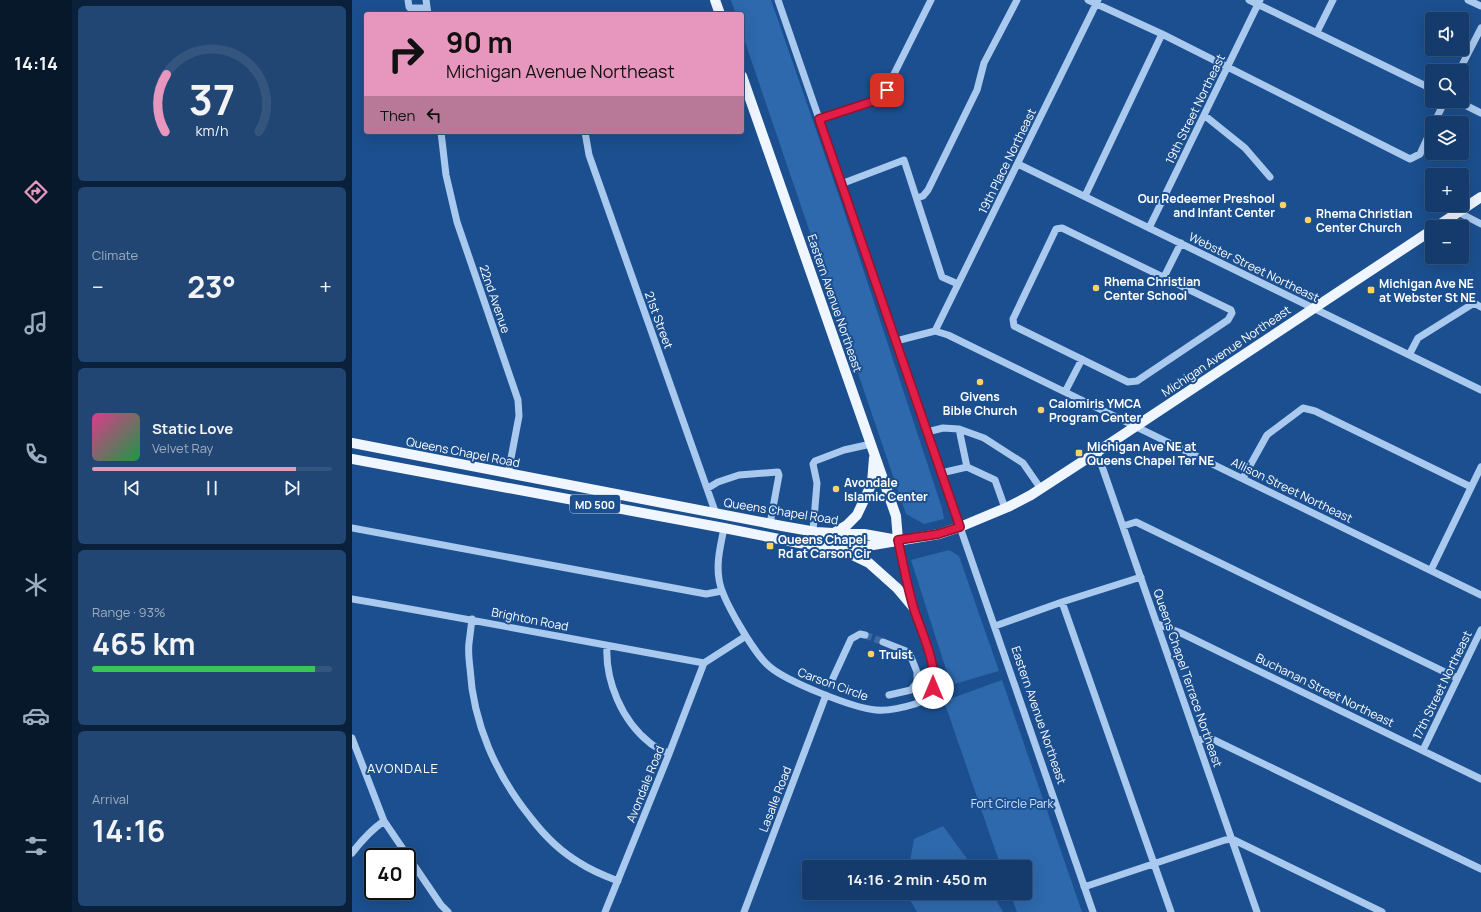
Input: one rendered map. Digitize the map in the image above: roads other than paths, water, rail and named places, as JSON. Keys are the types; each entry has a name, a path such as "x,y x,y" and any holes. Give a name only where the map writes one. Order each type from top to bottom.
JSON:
{"main road":[{"path":"715,0 719,12"},
{"name":"Eastern Avenue Northeast","path":"744,82 896,516 898,540"},
{"path":"1469,205 1481,197"},
{"path":"1446,220 1458,212"},
{"name":"Michigan Avenue Northeast","path":"898,540 933,535 960,527 1005,508 1041,489 1425,235"},
{"name":"Queens Chapel Road","path":"352,443 770,524 832,534 864,534 898,540"},
{"path":"832,534 847,525 857,515 872,483 873,449"},
{"name":"MD 500","path":"352,459 799,543 838,548 867,546 898,540"},
{"path":"838,548 869,563 897,588 914,607"}],"street":[{"path":"408,0 410,8 427,7"},
{"name":"Eastern Avenue Northeast","path":"778,0 1093,912"},
{"path":"819,119 874,101 884,94 931,0"},
{"path":"917,198 923,196 928,190 977,90 984,63 1017,0"},
{"path":"1088,0 1097,2 1162,34 1410,160 1420,154 1425,143"},
{"path":"1249,0 1259,2 1425,86"},
{"path":"1317,32 1333,0"},
{"path":"1468,0 1481,6"},
{"name":"19th Place Northeast","path":"936,331 1097,2"},
{"name":"19th Street Northeast","path":"1149,228 1259,2"},
{"path":"1463,64 1481,28"},
{"path":"1085,196 1162,34"},
{"path":"1469,107 1481,113"},
{"path":"1204,115 1245,148 1270,177"},
{"name":"22nd Avenue","path":"441,134 446,175 457,222 518,400 519,416 508,474"},
{"name":"21st Street","path":"585,134 589,155 716,514"},
{"path":"841,184 904,160 942,277 958,284"},
{"name":"Webster Street Northeast","path":"1018,164 1481,390"},
{"path":"1458,212 1481,224"},
{"path":"1062,228 1164,277 1231,310 1232,313 1228,320 1137,381 1128,382 1014,326 1013,319 1056,229 1062,228"},
{"path":"1164,277 1180,243"},
{"path":"1410,355 1418,338 1474,303 1481,307"},
{"path":"896,341 936,331"},
{"name":"Allison Street Northeast","path":"936,331 948,335 1136,426 1481,595"},
{"path":"1065,392 1082,359"},
{"path":"1243,478 1267,435 1303,408 1315,410 1471,487"},
{"path":"927,432 943,428 959,430 984,438 1023,463 1041,489"},
{"path":"959,430 967,467"},
{"path":"813,531 817,483 813,464 815,461 844,450 873,449"},
{"name":"Queens Chapel Terrace Northeast","path":"1098,452 1257,912"},
{"path":"941,473 967,467 995,480 1005,508"},
{"path":"1431,570 1481,467"},
{"path":"708,488 718,482 739,475 778,472 779,475 770,524"},
{"path":"1123,526 1136,522 1457,678"},
{"path":"352,528 706,594 722,591"},
{"name":"Carson Circle","path":"724,528 718,570 722,591 746,636 759,656 777,672 787,678 826,695 875,710 891,710 926,700 935,681 933,667 914,607 898,540"},
{"path":"995,626 1062,602 1141,577"},
{"name":"Brighton Road","path":"352,599 472,619 607,646 704,663"},
{"path":"1062,602 1171,912"},
{"path":"472,619 469,645 470,680 484,739 501,775 520,804 540,829 559,847 579,863 618,882"},
{"name":"Buchanan Street Northeast","path":"1158,624 1182,633 1481,779"},
{"name":"17th Street Northeast","path":"1422,750 1481,630"},
{"path":"833,678 850,639 860,634 865,635"},
{"path":"704,663 746,636"},
{"path":"883,642 906,651 911,657 917,672 917,682 911,690 889,695"},
{"path":"607,646 606,660 609,676 622,710 650,744 669,754"},
{"name":"Avondale Road","path":"605,912 704,663"},
{"name":"Lasalle Road","path":"744,912 826,695"},
{"path":"352,738 384,821 441,905 448,912"},
{"path":"1198,740 1210,738 1481,869"},
{"path":"352,853 367,834 384,821"},
{"path":"1084,887 1225,840 1232,839 1382,912"}],"tunnel":[{"path":"865,635 883,642"}],"place":[{"name":"Our Redeemer Preshool and Infant Center","path":"1283,205"},
{"name":"Rhema Christian Center Church","path":"1308,220"},
{"name":"Rhema Christian Center School","path":"1096,288"},
{"name":"Michigan Ave NE at Webster St NE","path":"1371,290"},
{"name":"Givens Bible Church","path":"980,382"},
{"name":"Calomiris YMCA Program Center","path":"1041,410"},
{"name":"Michigan Ave NE at Queens Chapel Ter NE","path":"1079,453"},
{"name":"Avondale Islamic Center","path":"836,489"},
{"name":"Queens Chapel Rd at Carson Cir","path":"770,546"},
{"name":"Truist","path":"871,654"}],"district":[{"name":"AVONDALE","path":"403,768"}],"park label":[{"name":"Fort Circle Park","path":"1012,803"}]}
